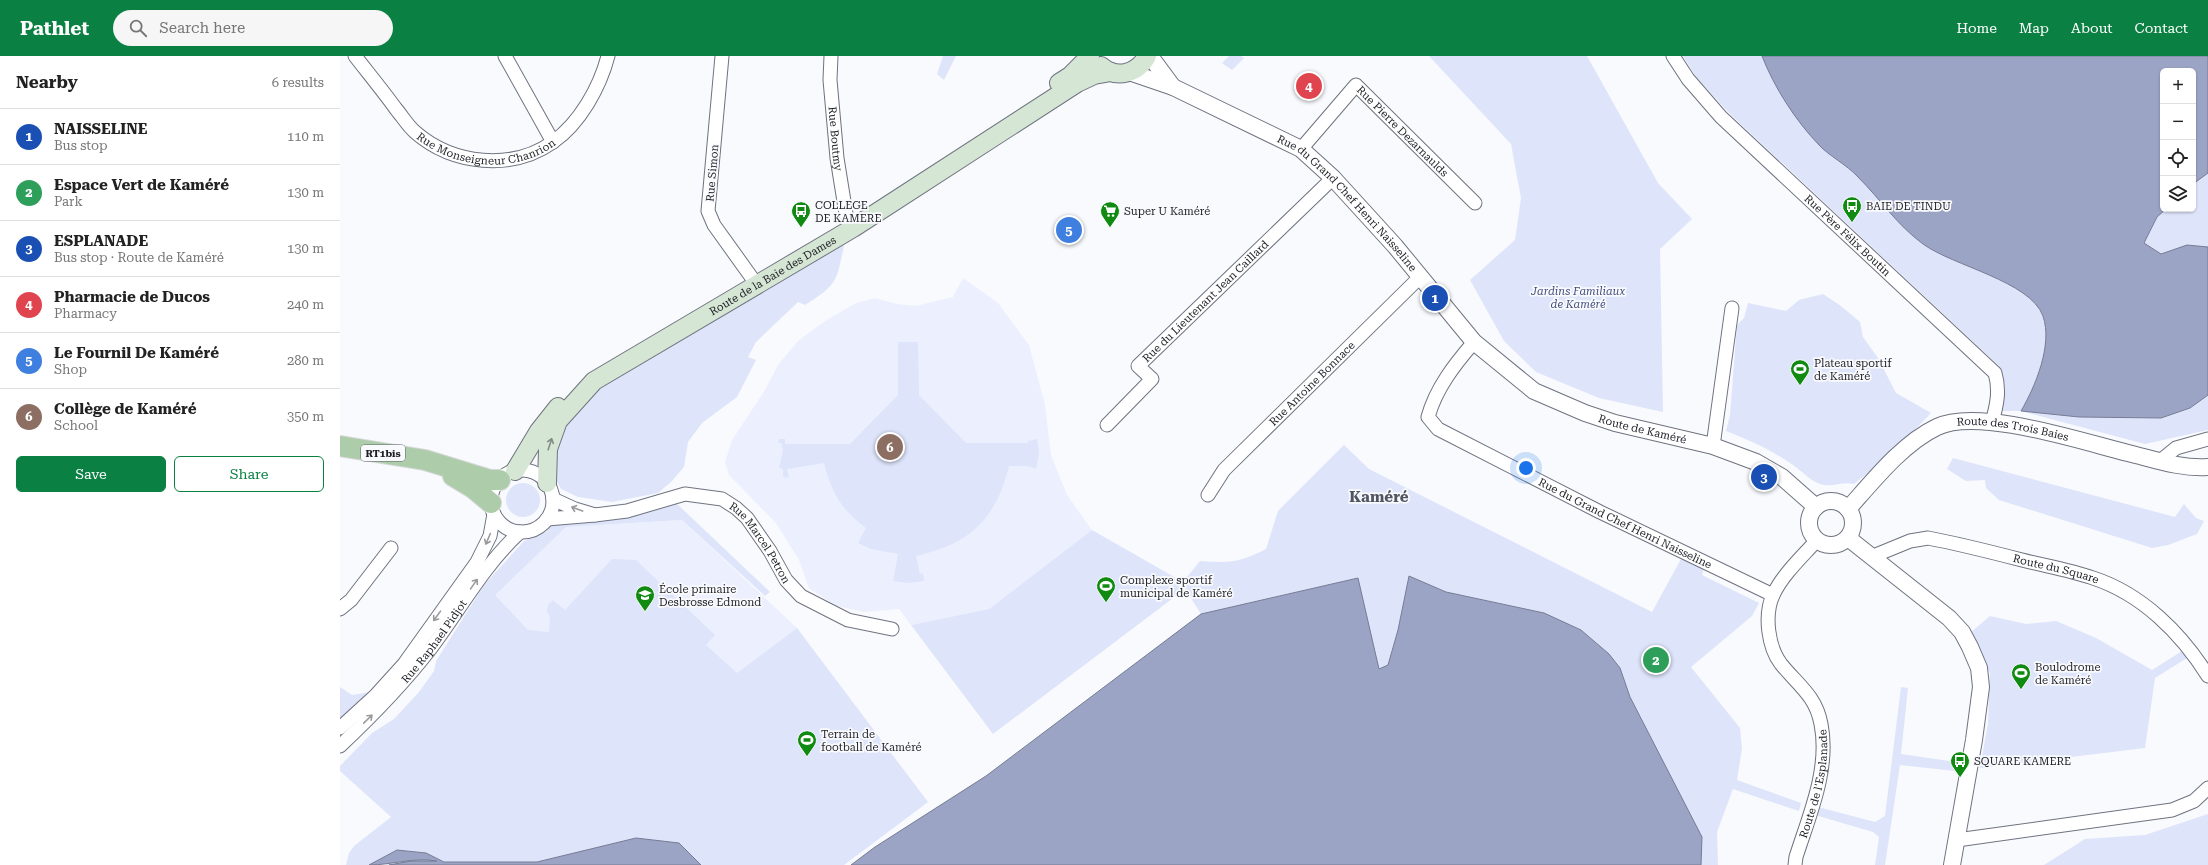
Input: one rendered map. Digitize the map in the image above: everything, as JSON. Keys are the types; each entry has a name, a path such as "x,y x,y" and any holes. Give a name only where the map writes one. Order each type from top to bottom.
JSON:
{"main road":[{"name":"Route de la Baie des Dames","path":"507,475 552,413 590,376 847,220 1070,76 1090,56"},
{"path":"1094,56 1103,68 1111,72"},
{"path":"1129,72 1138,68 1149,56"},
{"name":"Route de la Baie des Dames","path":"550,491 548,449 558,421 594,382 853,228 1077,83 1094,75 1111,72 1129,72"},
{"name":"RT1bis","path":"340,446 425,460 490,480 507,475"},
{"name":"RT1bis","path":"425,460 473,488 493,508"}],"street":[{"name":"Rue Monseigneur Chanrion","path":"355,56 414,132 433,145 453,154 478,162 505,160 529,154 553,142 569,128 589,100 604,71 608,56"},
{"path":"505,56 553,142"},
{"name":"Rue Simon","path":"722,56 708,211 714,225 752,278"},
{"name":"Rue Boutmy","path":"831,56 830,80 837,158 847,220"},
{"name":"Rue du Grand Chef Henri Naisseline","path":"1149,56 1173,87"},
{"name":"Rue Père Félix Boutin","path":"1673,56 1688,79 1721,117 1995,373 1998,384 1998,396 1992,422"},
{"name":"Rue du Grand Chef Henri Naisseline","path":"1129,72 1173,87 1301,149 1333,178 1395,246 1474,342 1451,368 1434,401 1428,417 1432,424 1438,429 1600,512 1773,596"},
{"name":"Rue Pierre Dezarnaulds","path":"1301,149 1356,85 1475,203"},
{"name":"Rue du Lieutenant Jean Caillard","path":"1107,425 1152,379 1138,366 1333,178"},
{"name":"Rue Antoine Bonnace","path":"1208,495 1224,470 1420,277"},
{"path":"1713,446 1732,308"},
{"name":"Route de Kaméré","path":"1474,342 1534,391 1585,413 1615,422 1713,446 1756,462 1782,477 1816,507"},
{"name":"Route des Trois Baies","path":"1848,509 1881,473 1922,435 1939,426 1959,421 2007,423 2160,461 2195,468 2208,467"},
{"path":"2160,461 2176,448 2208,440"},
{"path":"533,472 550,491 551,512 547,519 535,528 520,532 505,526 493,508 493,490 507,475 533,472"},
{"name":"Rue Marcel Petron","path":"550,491 575,509 595,515"},
{"name":"Rue Marcel Petron","path":"547,519 627,511 685,494 722,499 736,508 747,518 770,551 786,580 801,596 848,620 892,629"},
{"path":"1829,501 1843,504 1848,509 1854,523 1848,538 1843,542 1830,545 1817,540 1812,535 1809,520 1816,507 1829,501"},
{"name":"Rue Raphael Pidjot","path":"340,728 375,696 404,664 477,562 490,536 493,508"},
{"name":"Rue Raphael Pidjot","path":"340,746 389,699 432,647 492,561 520,532"},
{"path":"1848,538 1949,618 1962,632 1979,668 1980,700 1952,865"},
{"name":"Route du Square","path":"1871,557 1910,541 1928,538 2093,578 2131,596 2151,610 2203,658 2208,676"},
{"name":"Route de l'Esplanade","path":"1795,865 1796,857 1817,793 1823,758 1822,724 1813,701 1797,679 1781,664 1770,640 1768,618 1773,596 1790,570 1817,540"},
{"path":"340,609 351,600 391,548"},
{"path":"1957,840 2172,810 2194,801 2208,788"}],"shaded area":[{"path":"1762,56 2208,56 2208,173 2196,182 2196,68 2160,68 2160,212 2163,212 2157,217 2144,243 2161,254 2187,245 2208,247 2208,395 2190,408 2161,418 2079,417 2021,411 2037,378 2046,340 2046,327 2043,316 2035,304 2023,293 2007,284 1936,252 1914,237 1897,221 1853,172 1823,149 1810,135 1786,103"},
{"path":"963,278 998,303 1029,345 1045,405 1051,455 1067,495 1092,530 989,609 911,625 899,609 865,612 836,606 809,588 799,560 776,523 729,475 725,462 732,440 765,390 778,365 798,341 825,321 856,303 875,298 897,304 916,306 953,297"},
{"name":"École primaire Desbrosse Edmond","path":"682,520 797,628 686,712 572,633 528,631 494,595 565,527"},
{"path":"1409,576 1446,592 1544,613 1581,630 1609,654 1620,668 1630,697 1702,837 1701,865 851,865 875,847 986,776 1201,614 1358,578 1379,669 1388,665 1398,630"},
{"path":"636,838 679,843 701,865 389,865 411,861 369,865 397,850 426,853 444,862 537,862","holes":["428,860 437,861 411,861"]}],"green space":[{"path":"943,56 956,56 944,80 937,74"},
{"path":"1229,56 1241,56 1244,58 1232,70 1222,63"},
{"name":"Jardins Familiaux de Kaméré","path":"1429,56 1587,56 1658,183 1692,219 1660,249 1663,412 1599,398 1536,372 1504,341 1470,280 1515,240 1521,198 1511,144"},
{"path":"1683,56 1771,56 2160,208 2160,212 2196,212 2196,158 2208,147 2208,430 2145,444 2021,411 2001,411 2005,384 1998,365 1731,115 1697,78"},
{"path":"842,241 844,246 837,275 830,287 805,305 798,302 756,342 748,357 756,360 737,397 702,423 688,442 684,467 671,482 658,493 612,502 578,497 561,489 551,471 558,437 576,409 608,379"},
{"path":"1823,294 1841,306 1860,322 1863,337 1878,358 1896,393 1931,413 1893,453 1854,484 1820,484 1769,450 1726,431 1730,415 1737,325 1744,318 1748,303 1786,311 1799,300"},
{"path":"898,342 918,342 919,395 966,443 1028,443 1028,441 1037,439 1039,453 1036,469 1027,466 1009,466 997,501 988,515 978,526 966,536 951,544 935,551 916,556 920,574 923,573 924,581 908,583 893,581 898,554 871,549 858,543 866,528 850,514 839,500 830,484 824,463 787,469 789,478 783,477 783,469 779,468 783,450 781,443 778,443 779,439 785,439 785,444 850,444 898,395"},
{"path":"1344,445 1369,469 1652,612 1681,559 1704,568 1702,575 1759,603 1752,616 1691,667 1740,728 1742,748 1737,780 1801,803 1799,811 1733,789 1717,832 1718,865 851,865 875,847 986,776 1201,614 1185,589 993,734 911,625 989,609 1092,530 1183,582 1200,561 1227,562 1249,557 1266,549 1278,511"},
{"path":"1953,458 2175,517 2184,504 2196,518 2204,521 2197,534 2168,545 2152,548 1999,500 1986,488 1985,480 1966,481 1947,469"},
{"path":"526,483 535,488 539,493 539,507 535,512 530,516 520,517 516,516 507,507 506,497 507,493 516,484"},
{"path":"675,502 770,592 765,596 682,520 566,527 495,595 528,630 549,632 550,616 547,612 548,605 553,600 565,610 612,559 636,560 715,635 706,645 737,673 797,628 928,802 844,865 384,865 413,858 443,861 397,850 369,865 346,865 349,853 354,846 391,817 340,771 340,766 372,733 394,719 419,692 434,671 436,661 484,585 524,541 546,532 553,524 599,521 630,515"},
{"path":"1990,616 2026,624 2056,621 2096,638 2152,670 2182,651 2187,658 2155,678 2145,748 1980,768 1988,723 1990,673 1970,633"},
{"path":"340,687 352,695 371,692 355,710 346,713 340,719"},
{"path":"1901,687 1908,688 1901,754 1956,762 1955,771 1900,765 1885,865 1875,865 1879,837 1873,832 1815,815 1818,807 1875,822 1885,816"},
{"path":"2208,814 2208,865 2044,865 2085,839 2145,835"}],"place":[{"name":"Pharmacie de Ducos","path":"1309,86"},
{"name":"BAIE DE TINDU","path":"1852,223"},
{"name":"COLLEGE DE KAMERE","path":"801,228"},
{"name":"Super U Kaméré","path":"1110,228"},
{"name":"Le Fournil De Kaméré","path":"1069,230"},
{"name":"NAISSELINE","path":"1435,298"},
{"name":"Plateau sportif de Kaméré","path":"1800,386"},
{"name":"Collège de Kaméré","path":"890,447"},
{"name":"ESPLANADE","path":"1764,477"},
{"name":"Complexe sportif municipal de Kaméré","path":"1106,603"},
{"name":"École primaire Desbrosse Edmond","path":"645,612"},
{"name":"Espace Vert de Kaméré","path":"1656,660"},
{"name":"Boulodrome de Kaméré","path":"2021,690"},
{"name":"Terrain de football de Kaméré","path":"807,757"},
{"name":"SQUARE KAMERE","path":"1960,778"}],"district":[{"name":"Kaméré","path":"1379,497"}]}
